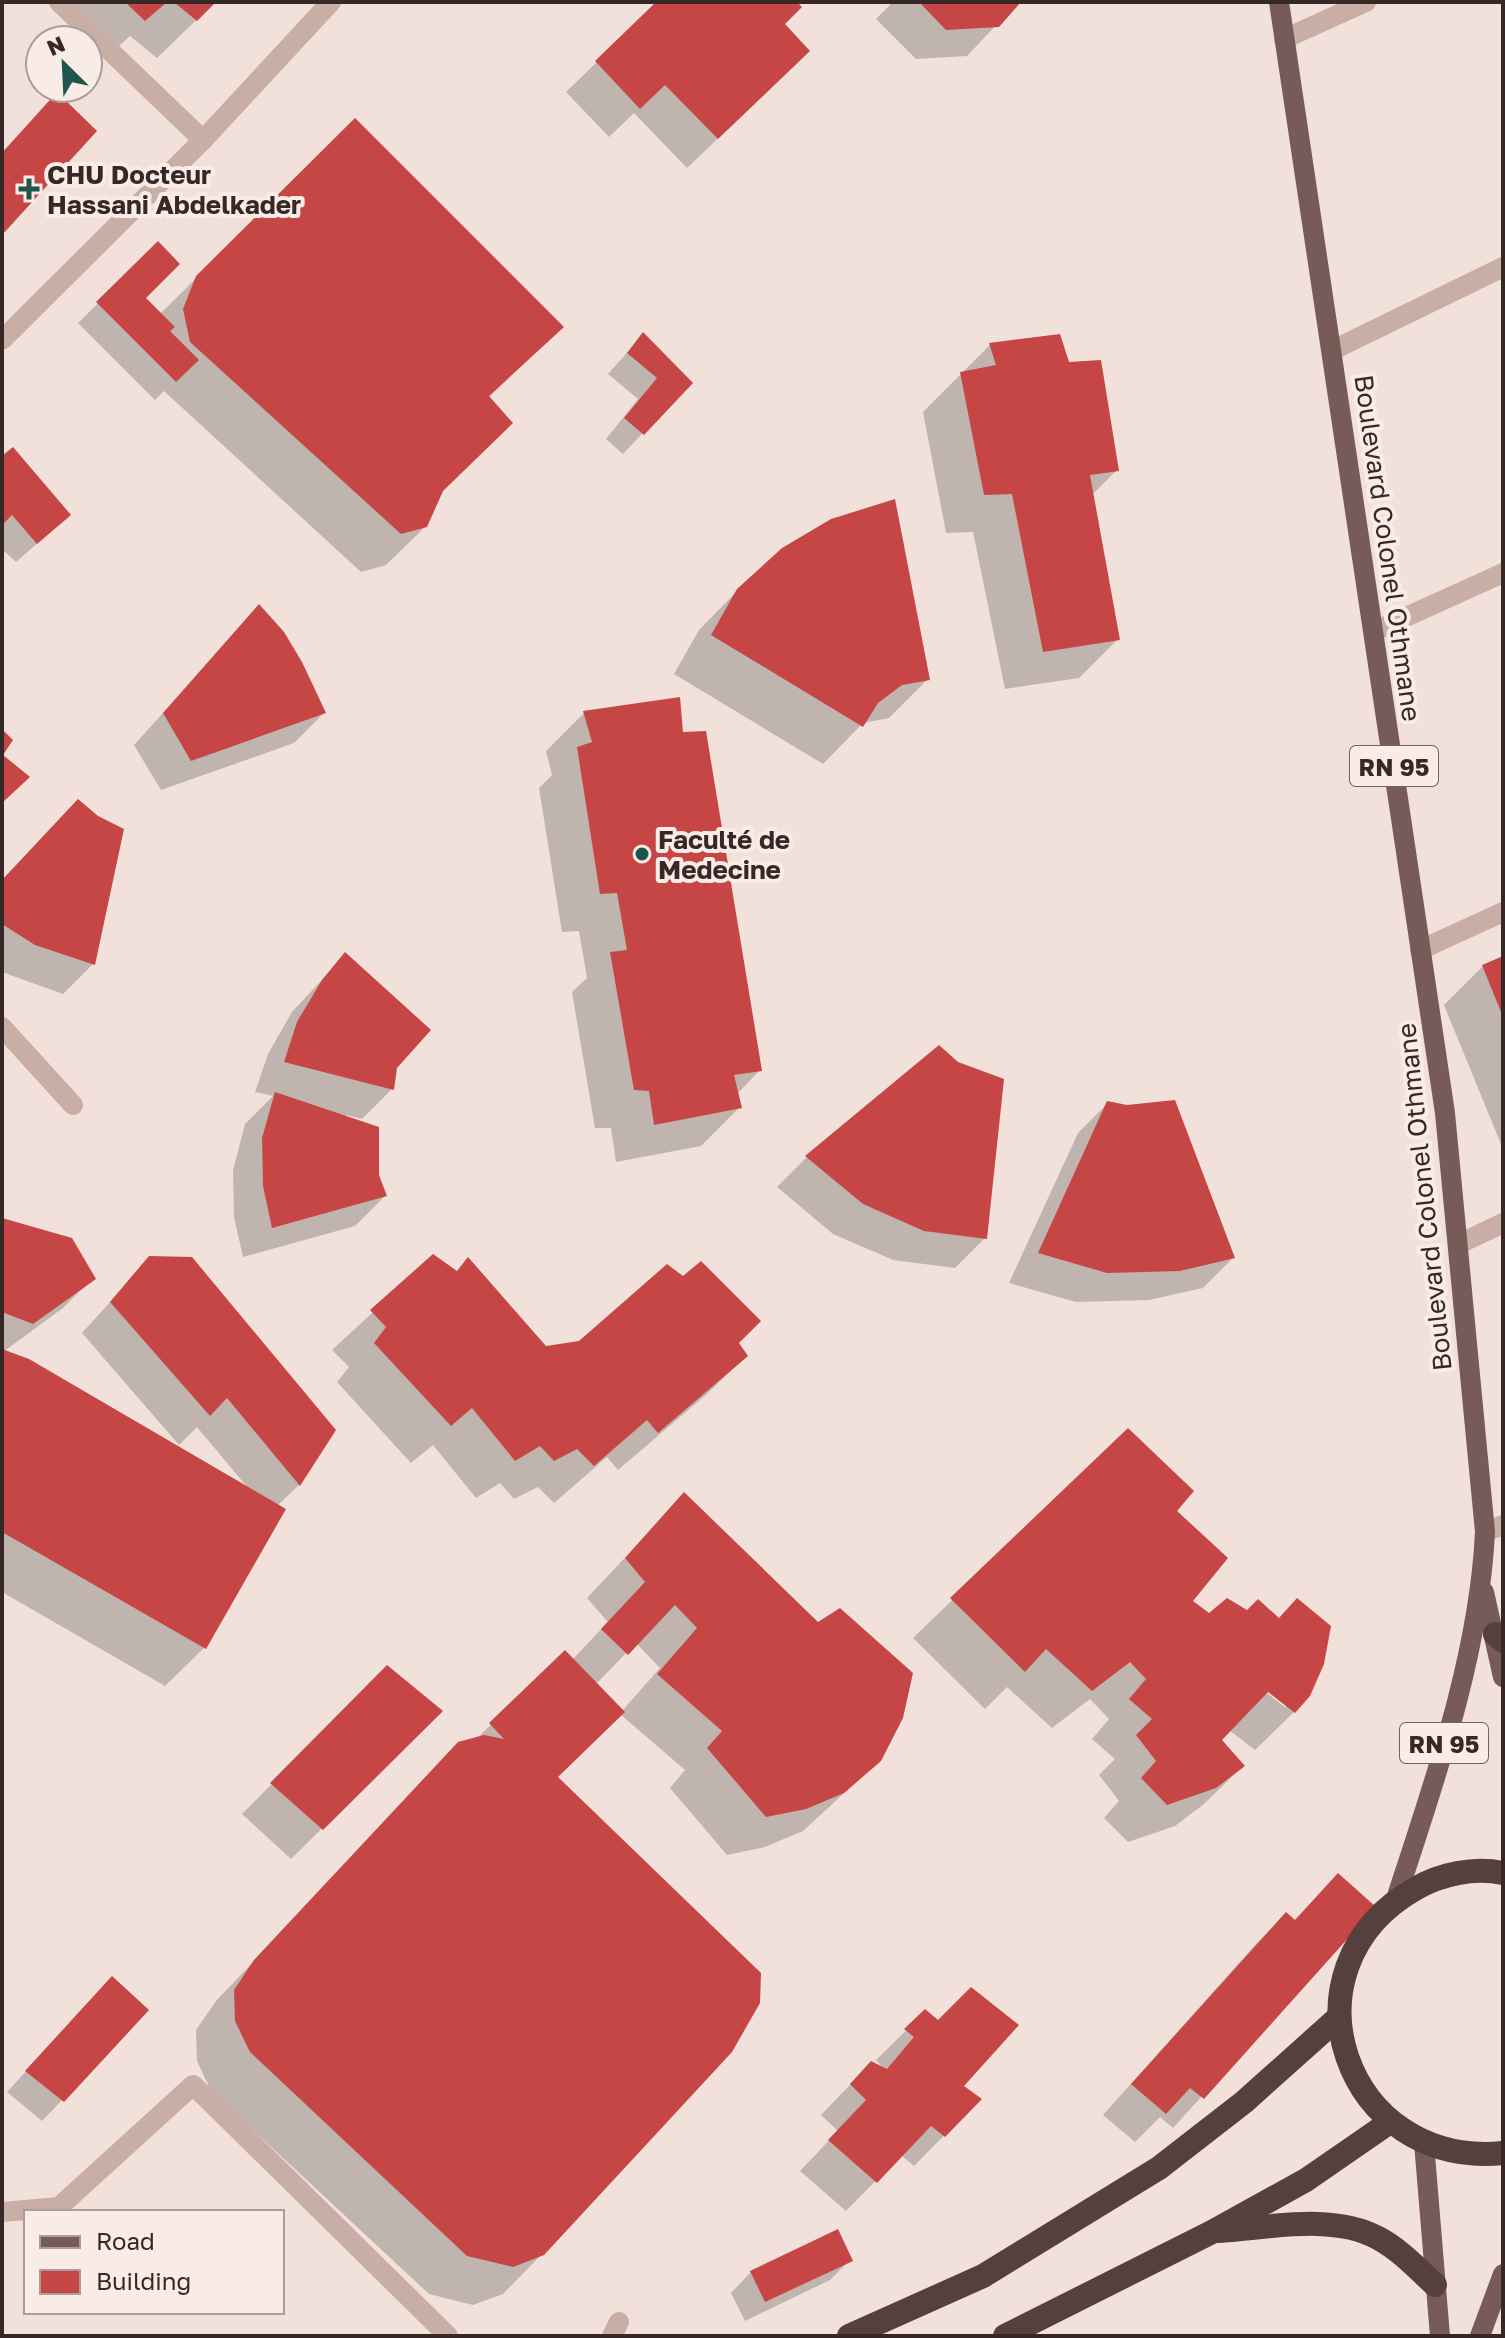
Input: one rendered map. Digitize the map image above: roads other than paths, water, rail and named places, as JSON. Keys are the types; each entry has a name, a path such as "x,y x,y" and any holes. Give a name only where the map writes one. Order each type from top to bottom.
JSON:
{"highway":[{"path":"1503,1873 1461,1872 1427,1882 1396,1899 1371,1922 1353,1951 1342,1983 1339,2017 1345,2056 1363,2092 1390,2122 1424,2143 1452,2152 1503,2153"},
{"path":"849,2336 983,2276 1159,2168 1244,2102 1339,2017"},
{"path":"1005,2336 1212,2232 1306,2180 1390,2122"},
{"path":"1212,2232 1301,2225 1357,2230 1392,2246 1435,2285"}],"main road":[{"name":"Boulevard Colonel Othmane","path":"1279,2 1445,1113 1494,1528"},
{"name":"RN 95","path":"1396,1899 1430,1794 1483,1584 1494,1528"},
{"name":"RN 95","path":"1483,1584 1499,1638 1503,1677"},
{"path":"1424,2143 1440,2336"},
{"path":"1480,2336 1503,2274"}],"street":[{"path":"59,2 203,140"},
{"path":"2,340 203,140 331,2"},
{"path":"1284,39 1366,2"},
{"path":"1333,350 1503,267"},
{"path":"1375,631 1503,573"},
{"path":"1420,950 1503,912"},
{"path":"2,1027 73,1105"},
{"path":"1459,1244 1503,1223"},
{"path":"25,2210 59,2207 193,2085 448,2336"},
{"path":"2,2212 24,2210"}],"place":[{"name":"CHU Docteur Hassani Abdelkader","path":"29,189"},
{"name":"Faculté de Medecine","path":"642,854"}]}
